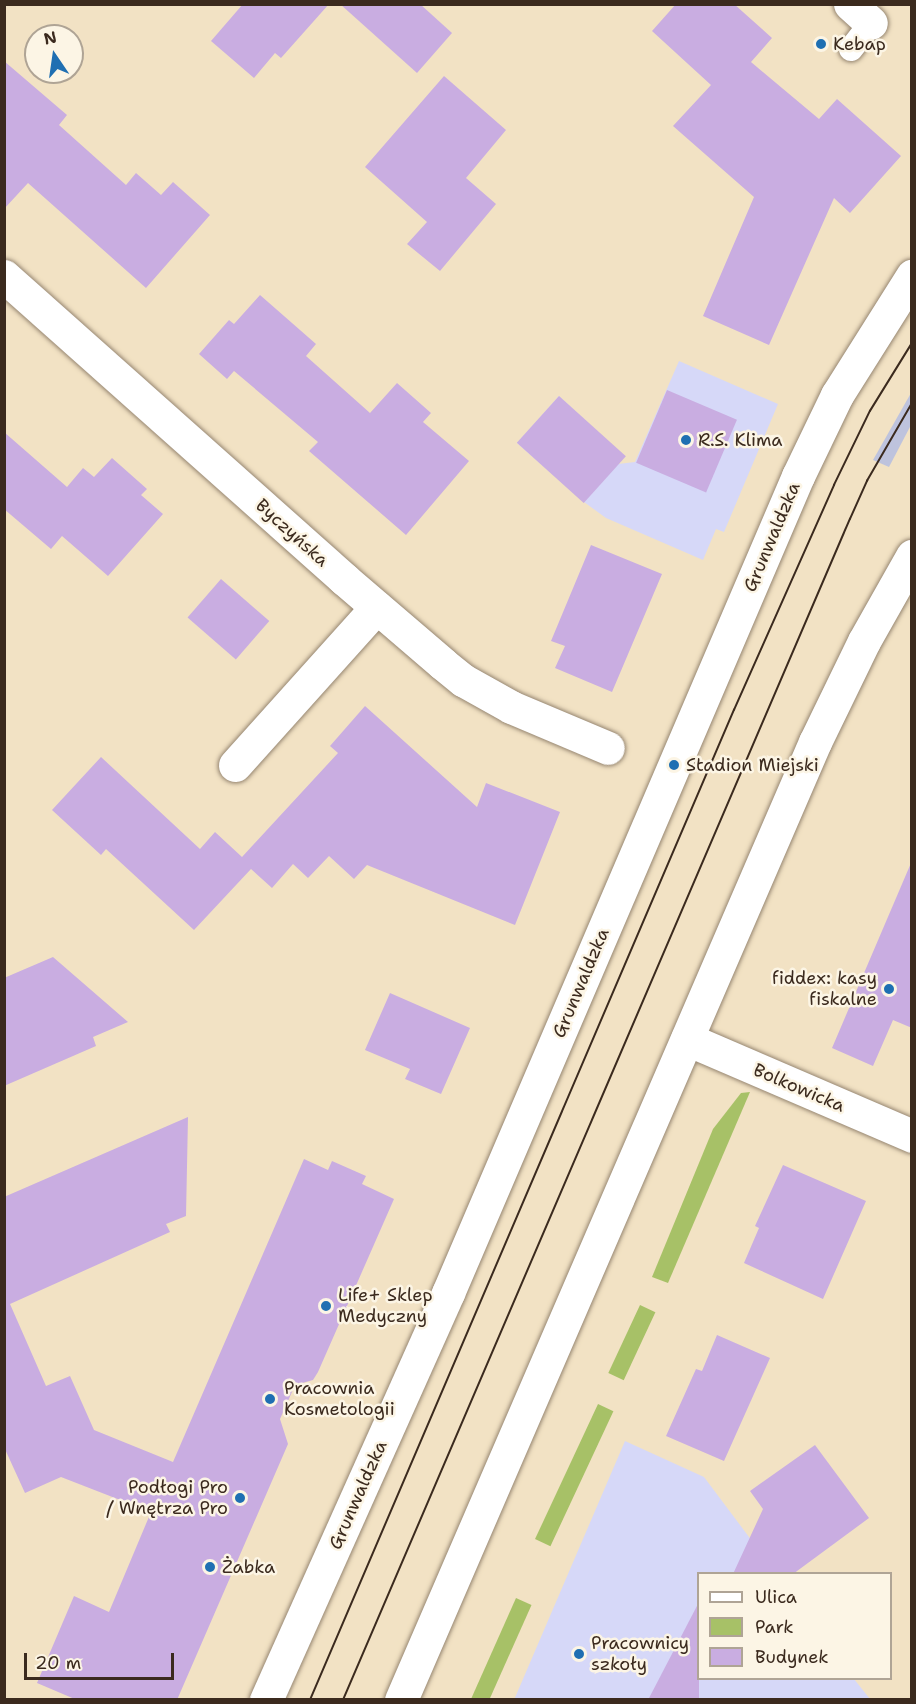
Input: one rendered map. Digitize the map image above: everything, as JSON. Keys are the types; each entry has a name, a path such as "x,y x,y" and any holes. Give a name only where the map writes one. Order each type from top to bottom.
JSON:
{"street":[{"name":"Byczyńska","path":"4,276 377,608 463,680 511,707 608,748"},
{"name":"Grunwaldzka","path":"266,1700 448,1293 798,476 837,395 912,276"},
{"path":"401,1700 547,1365 612,1207 815,742 864,641 912,556"},
{"path":"235,765 377,608"},
{"name":"Bolkowicka","path":"687,1039 912,1136"}],"lane":[{"path":"851,49 861,14"}],"shaded area":[{"path":"679,361 778,404 724,532 716,529 703,560 606,518 584,502 517,443 559,396 585,420 618,464 635,462"},
{"path":"911,393 911,425 889,467 873,460"},
{"path":"625,1441 704,1477 775,1572 697,1572 697,1680 855,1680 870,1699 514,1700"}],"green space":[{"path":"750,1092 668,1283 652,1277 713,1129 741,1093"},
{"path":"640,1305 655,1312 624,1380 608,1373"},
{"path":"598,1404 613,1411 550,1546 535,1539"},
{"path":"516,1598 532,1605 489,1700 471,1698"}],"building":[{"path":"243,4 329,4 281,58 275,53 254,78 211,41"},
{"path":"340,4 420,4 452,33 417,73"},
{"path":"676,4 734,4 772,38 751,62 819,119 837,99 901,156 850,213 834,198 769,345 703,316 754,197 673,126 711,85 652,31"},
{"path":"4,61 24,78 24,84 31,84 67,115 59,125 126,185 136,173 161,195 173,182 210,215 146,288 28,183 4,209"},
{"path":"444,76 506,130 466,178 496,204 440,271 407,244 427,222 365,167"},
{"path":"260,295 316,344 306,356 370,413 397,383 431,413 423,422 469,461 406,535 309,451 318,442 234,371 227,379 199,354 229,320 234,324"},
{"name":"R.S. Klima","path":"667,390 737,420 706,492 636,463"},
{"path":"559,396 626,456 584,503 517,443"},
{"path":"4,432 67,487 83,468 94,477 112,458 147,489 141,495 163,514 108,576 62,536 51,549 4,509"},
{"path":"591,545 662,574 612,692 555,668 565,646 551,641"},
{"path":"221,579 269,621 236,659 188,617"},
{"path":"365,706 477,807 486,783 560,812 515,925 367,865 354,879 329,856 308,878 293,864 272,888 251,869 194,930 106,849 101,855 52,810 101,757 200,849 215,832 242,857 338,753 330,746"},
{"path":"911,863 912,1028 893,1020 873,1066 832,1048"},
{"path":"53,957 128,1022 93,1037 96,1046 4,1086 4,978"},
{"path":"390,993 470,1028 441,1094 405,1079 410,1069 365,1050"},
{"path":"188,1117 186,1216 166,1224 170,1232 10,1304 46,1386 70,1376 94,1430 173,1462 304,1159 328,1170 332,1161 366,1176 362,1184 394,1199 318,1372 313,1380 295,1385 280,1419 288,1444 177,1700 77,1700 37,1683 74,1596 109,1612 151,1512 61,1477 25,1493 4,1447 4,1197"},
{"path":"783,1165 866,1201 823,1299 744,1263 759,1228 755,1226"},
{"path":"717,1335 770,1358 724,1461 666,1436 696,1369 702,1371"},
{"path":"815,1445 869,1518 796,1572 734,1572 763,1509 750,1491"},
{"path":"697,1606 699,1700 648,1700"}],"tram line":[{"path":"310,1700 734,710 834,485 870,411 912,343"},
{"path":"343,1700 850,519 867,481 912,403"}],"place":[{"name":"Kebap","path":"821,44"},
{"name":"R.S. Klima","path":"686,440"},
{"name":"Stadion Miejski","path":"674,765"},
{"name":"fiddex: kasy fiskalne","path":"889,989"},
{"name":"Life+ Sklep Medyczny","path":"326,1306"},
{"name":"Pracownia Kosmetologii","path":"270,1399"},
{"name":"Podłogi Pro / Wnętrza Pro","path":"240,1498"},
{"name":"Żabka","path":"210,1567"},
{"name":"Pracownicy szkoły","path":"579,1654"}]}
